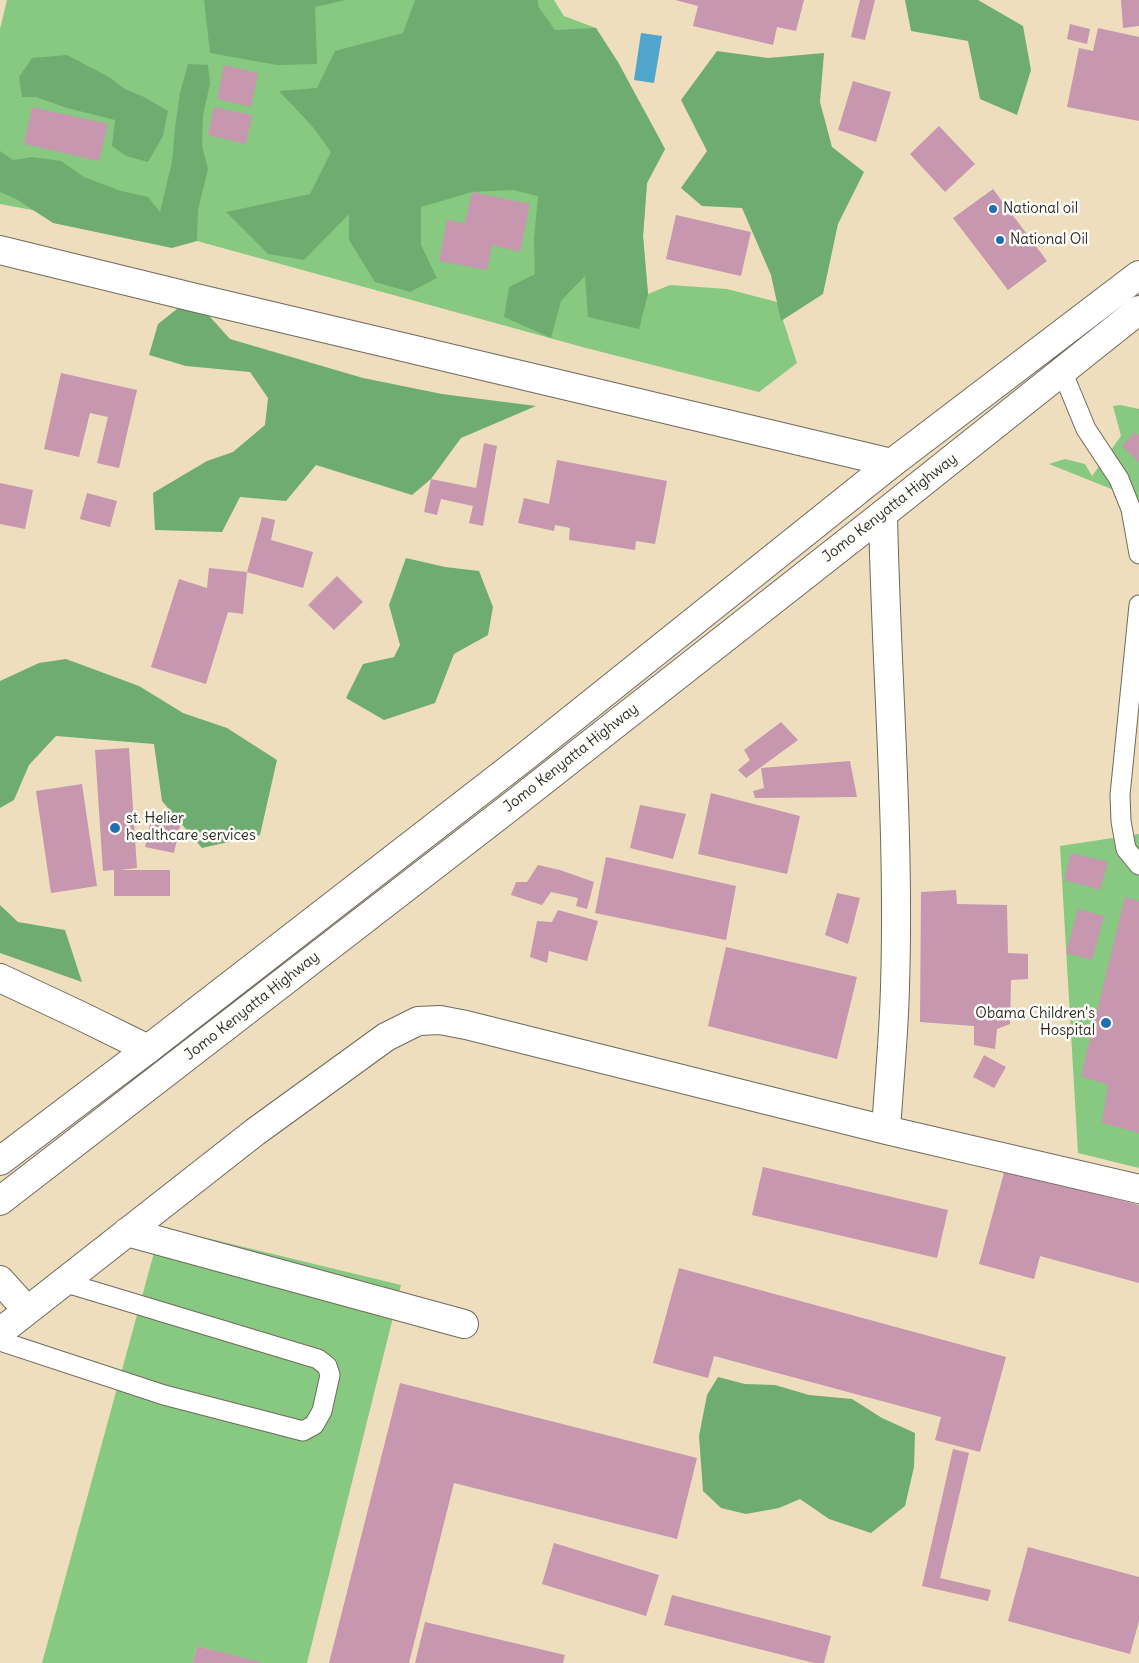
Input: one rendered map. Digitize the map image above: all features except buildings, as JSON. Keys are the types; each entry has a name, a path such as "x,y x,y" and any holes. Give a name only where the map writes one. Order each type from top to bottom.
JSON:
{"main road":[{"path":"0,250 211,302 892,463"},
{"name":"Jomo Kenyatta Highway","path":"0,1160 148,1050 522,759 892,463 1139,274"},
{"name":"Jomo Kenyatta Highway","path":"0,1201 884,514 1139,310"},
{"path":"884,514 885,590 893,761 896,928 896,987 886,1130"},
{"path":"0,978 148,1050"},
{"path":"0,1332 247,1138 386,1037 418,1021 440,1020 466,1024 886,1130 1139,1189"},
{"path":"127,1232 464,1324"},
{"path":"0,1280 27,1310"}],"lane":[{"path":"1062,371 1086,428 1119,479 1131,509 1139,554"},
{"path":"1139,605 1120,795 1121,821 1126,849 1139,865"},
{"path":"0,1341 164,1395 303,1431 314,1425 322,1411 330,1375 327,1366 318,1359 63,1282"}],"green space":[{"path":"7,0 554,0 564,16 596,28 665,149 647,183 643,236 648,294 670,285 727,289 777,302 797,363 759,392 586,348 197,241 0,204 0,29"},
{"path":"204,0 346,0 315,7 317,64 277,65 210,53"},
{"path":"415,0 538,0 538,6 555,30 596,28 618,62 665,149 647,183 643,236 648,294 639,329 588,317 585,276 561,301 551,338 504,317 509,287 535,274 534,239 538,196 513,190 472,192 421,207 421,245 437,278 410,292 375,282 349,240 349,214 304,260 268,254 226,212 310,194 331,152 312,126 279,91 317,88 335,51 403,33"},
{"path":"905,0 978,0 1023,26 1031,70 1017,115 980,99 968,41 911,31"},
{"path":"717,51 768,58 824,53 820,102 832,147 864,172 838,224 823,294 781,321 771,275 742,208 702,206 681,188 707,151 681,100"},
{"path":"67,55 109,77 125,89 144,97 168,111 163,136 148,162 126,156 112,146 115,120 67,108 36,97 22,97 19,77 32,58"},
{"path":"188,64 208,65 210,84 203,115 202,146 208,169 198,210 197,241 172,248 53,223 16,199 0,192 0,151 13,160 32,157 61,161 84,177 121,191 148,197 160,212 172,162 180,93"},
{"path":"192,297 230,339 363,378 442,394 536,406 461,438 431,479 412,495 316,465 286,501 240,497 222,532 155,530 153,493 207,461 233,452 265,425 268,398 250,372 186,366 149,355 158,324"},
{"path":"1120,405 1139,409 1139,500 1049,464 1065,459 1085,464 1092,476 1121,436 1113,406"},
{"path":"406,558 445,567 479,571 493,607 488,635 454,654 435,703 384,720 346,698 363,664 394,657 400,645 389,605"},
{"path":"66,659 139,686 183,713 227,728 277,760 260,835 202,848 162,801 154,744 56,736 29,765 14,800 0,808 0,681 39,663"},
{"name":"Obama Children's Hospital","path":"1139,834 1139,1168 1078,1153 1060,846"},
{"path":"0,905 18,922 65,930 82,982 0,953"},
{"path":"161,1227 401,1285 307,1663 261,1663 197,1646 193,1663 42,1663"},
{"path":"718,1377 745,1384 775,1385 809,1395 852,1399 882,1418 915,1433 914,1467 905,1506 871,1533 829,1519 800,1499 779,1508 746,1514 721,1508 703,1491 699,1436 707,1395"}],"water":[{"path":"641,33 662,36 654,83 634,80"}],"place":[{"name":"National oil","path":"993,209"},
{"name":"National Oil","path":"1000,240"},
{"name":"st. Helier healthcare services","path":"115,828"},
{"name":"Obama Children's Hospital","path":"1106,1023"}]}
